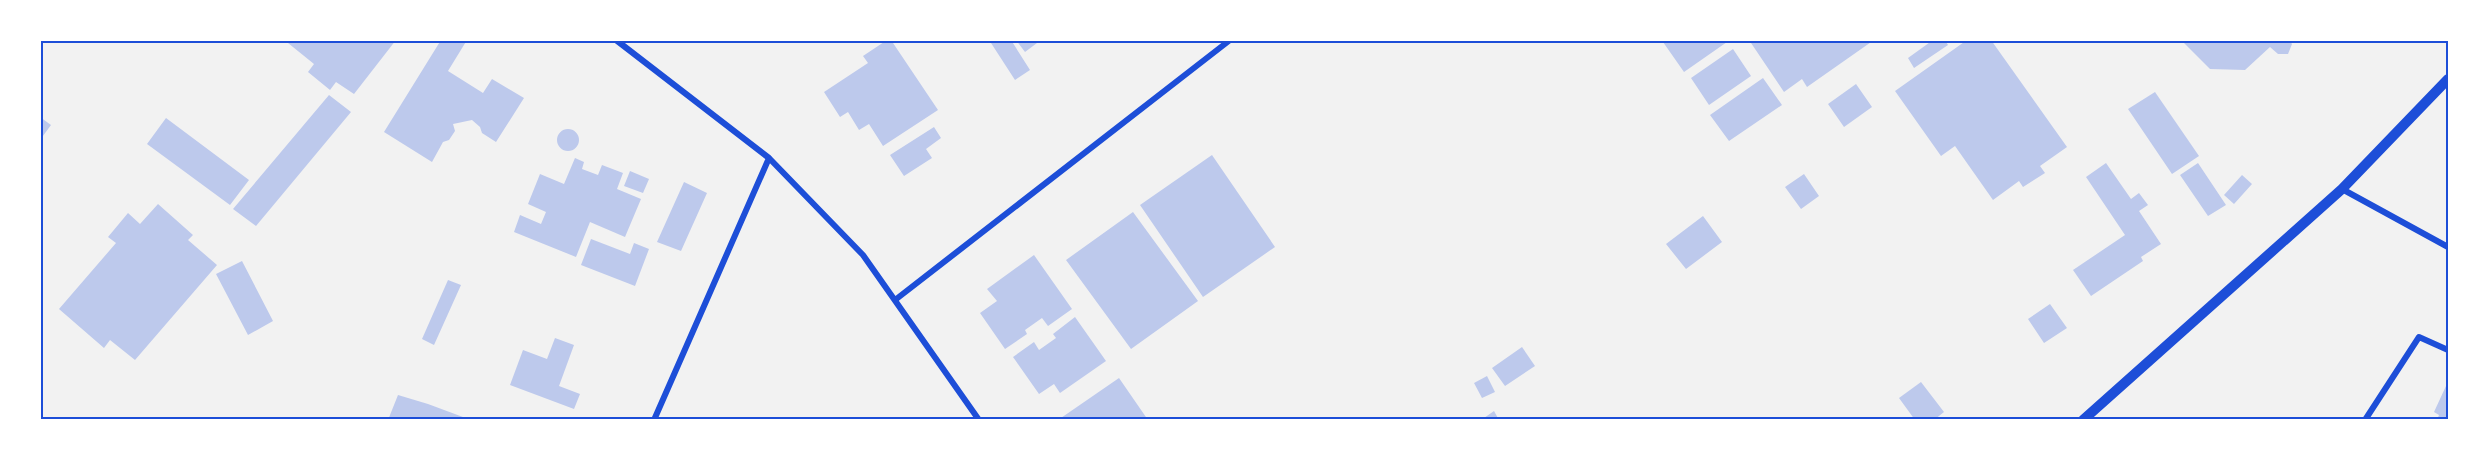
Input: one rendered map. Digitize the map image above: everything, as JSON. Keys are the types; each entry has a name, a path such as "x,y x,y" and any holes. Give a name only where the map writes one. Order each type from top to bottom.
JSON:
{"street":[{"path":"616,40 769,158 863,255 979,420"},
{"path":"896,300 1230,40"},
{"path":"2083,420 2342,189 2448,79"},
{"path":"654,420 769,158"},
{"path":"2342,189 2448,247"},
{"path":"2365,420 2419,337 2448,350"}],"building":[{"path":"290,40 396,40 354,94 336,82 330,90 308,72 314,64 288,43"},
{"path":"441,40 467,40 448,71 483,93 492,79 524,98 496,142 482,133 480,127 472,120 453,124 455,131 449,140 443,142 432,162 384,132"},
{"path":"887,40 891,40 938,110 883,146 869,124 859,130 848,112 840,117 824,92 868,63 863,56"},
{"path":"994,40 1011,40 1030,70 1015,80 991,43"},
{"path":"1016,40 1041,40 1025,52"},
{"path":"1665,40 1726,40 1727,42 1684,72 1663,42"},
{"path":"1749,40 1874,40 1807,87 1802,79 1784,92"},
{"path":"1933,40 1945,40 1948,45 1914,68 1908,58"},
{"path":"1967,40 1991,40 2067,147 2040,166 2045,173 2023,187 2019,181 1993,200 1955,146 1941,156 1895,91"},
{"path":"2181,40 2289,40 2292,44 2288,54 2278,54 2270,47 2245,70 2210,69"},
{"path":"1733,49 1751,76 1709,105 1691,78"},
{"path":"1763,78 1782,105 1729,141 1710,115"},
{"path":"1856,84 1872,107 1844,127 1828,104"},
{"path":"2155,92 2199,156 2172,174 2128,109"},
{"path":"329,95 351,112 256,226 233,209"},
{"path":"40,117 51,125 40,140"},
{"path":"166,118 249,180 230,205 147,144"},
{"path":"934,127 941,138 926,149 932,158 904,176 890,155"},
{"path":"568,129 576,132 579,140 576,148 568,151 560,148 557,140 560,132"},
{"path":"1212,155 1275,247 1203,297 1140,205"},
{"path":"575,158 584,162 582,169 598,175 602,165 623,173 617,189 641,199 625,237 590,222 576,257 514,232 520,215 541,224 546,212 528,204 540,174 564,184"},
{"path":"2106,163 2131,199 2139,193 2148,205 2139,211 2161,244 2141,257 2143,261 2091,296 2073,270 2125,235 2086,177"},
{"path":"2198,163 2226,205 2208,216 2180,175"},
{"path":"630,171 649,179 643,193 624,186"},
{"path":"1804,174 1819,196 1801,209 1785,187"},
{"path":"2242,175 2252,184 2234,204 2224,195"},
{"path":"684,182 707,193 681,251 657,242"},
{"path":"158,204 193,235 188,240 217,265 135,360 110,340 104,348 59,309 116,243 108,237 128,213 140,224"},
{"path":"1133,212 1198,301 1131,349 1066,260"},
{"path":"1703,216 1722,242 1686,269 1666,244"},
{"path":"591,239 630,254 634,243 649,249 635,286 581,265"},
{"path":"1034,255 1072,309 1048,326 1042,318 1025,330 1027,334 1005,349 980,313 997,301 987,289"},
{"path":"242,261 273,321 248,335 216,274"},
{"path":"448,280 461,285 434,345 422,339"},
{"path":"2050,304 2067,328 2044,343 2028,319"},
{"path":"1075,317 1106,361 1060,393 1054,384 1039,394 1013,357 1034,342 1039,350 1056,338 1053,334"},
{"path":"555,338 574,345 559,386 580,394 574,409 510,385 523,350 547,359"},
{"path":"1522,347 1535,366 1505,386 1492,368"},
{"path":"1487,376 1495,392 1482,398 1474,383"},
{"path":"1119,378 1148,420 1058,420"},
{"path":"1921,382 1944,412 1934,420 1915,420 1899,398"},
{"path":"2446,386 2448,388 2448,420 2437,420 2439,415 2434,412"},
{"path":"398,395 428,404 471,420 388,420"},
{"path":"1494,411 1499,420 1484,418"}]}
